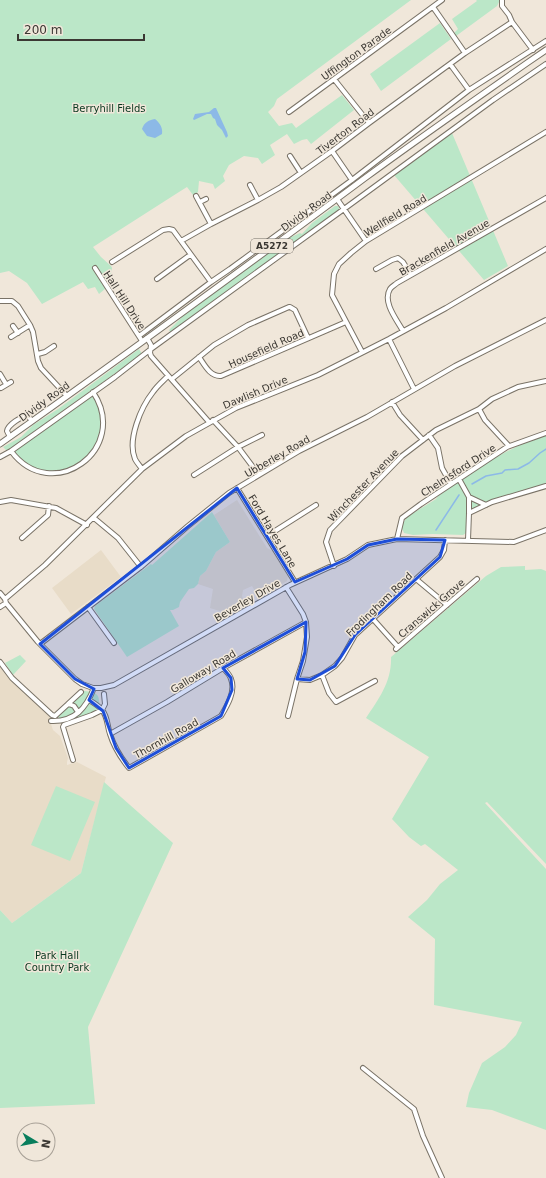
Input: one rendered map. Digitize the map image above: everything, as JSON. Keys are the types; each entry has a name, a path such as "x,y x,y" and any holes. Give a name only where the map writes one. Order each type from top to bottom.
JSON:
{"main road":[{"name":"Dividy Road","path":"0,444 89,381 144,339 337,199 527,62 546,50"}],"street":[{"name":"Uffington Parade","path":"289,112 442,0"},
{"path":"502,0 502,6 533,50"},
{"path":"433,7 465,53"},
{"name":"Tiverton Road","path":"181,241 281,187 465,53 512,22"},
{"name":"Dividy Road","path":"139,336 352,180 469,90 546,41"},
{"path":"450,64 469,90"},
{"path":"0,457 11,451 115,377 151,349 493,100 546,64"},
{"path":"334,79 369,123"},
{"name":"Wellfield Road","path":"362,352 332,295 334,274 344,258 366,242 546,132"},
{"path":"332,151 352,180"},
{"path":"290,156 301,173"},
{"path":"250,185 258,200"},
{"path":"196,196 211,224"},
{"name":"Brackenfield Avenue","path":"403,331 388,304 388,294 391,288 546,198"},
{"path":"200,202 206,199"},
{"path":"337,199 366,242"},
{"path":"112,262 163,230 169,229 173,230 211,282"},
{"name":"Dawlish Drive","path":"0,607 45,566 142,469 186,436 241,406 318,375 389,339 446,308 546,249"},
{"path":"156,279 190,255"},
{"path":"376,269 398,258 403,262 411,275"},
{"name":"Hall Hill Drive","path":"95,268 139,336 151,344 151,356 211,421 238,447 259,475"},
{"path":"0,301 12,301 18,306 30,325 35,339 41,368 67,396"},
{"path":"142,469 137,463 134,453 133,443 135,429 139,417 153,392 170,378 214,345 248,326 289,307 295,310 308,338"},
{"name":"Ubberley Road","path":"40,644 141,567 229,493 299,451 367,417 455,366 546,320"},
{"name":"Housefield Road","path":"199,357 211,373 221,376 346,322"},
{"path":"11,337 30,325"},
{"path":"13,326 18,333"},
{"path":"389,339 414,389"},
{"path":"38,354 51,352 54,346"},
{"path":"0,374 6,384"},
{"name":"Winchester Avenue","path":"334,566 326,542 330,530 402,456 436,430 479,409 492,399 518,387 546,381"},
{"path":"1,388 11,382"},
{"path":"11,451 22,463 43,473 60,473 70,470 86,461 94,452 102,436 102,415 99,403 93,392"},
{"path":"392,402 400,415 423,440"},
{"path":"479,409 485,420 509,446"},
{"path":"10,437 7,429 18,420 28,416 32,421"},
{"name":"Chelmsford Drive","path":"397,539 402,518 421,504 509,446 546,433"},
{"path":"194,475 238,447 262,435"},
{"path":"429,435 438,448 442,468 451,484"},
{"path":"458,479 469,497 468,540"},
{"path":"469,513 492,502 546,486"},
{"name":"Ford Hayes Lane","path":"237,488 295,582"},
{"path":"469,497 486,505"},
{"path":"0,502 11,500 49,506 56,508 87,525"},
{"path":"267,536 316,505"},
{"path":"22,538 48,515 49,506"},
{"path":"94,518 118,538 141,567"},
{"name":"Beverley Drive","path":"94,688 105,688 114,685 295,582 347,560 368,545 397,539 514,542 546,530"},
{"name":"Frodingham Road","path":"297,679 310,680 322,675 335,666 342,658 355,635 442,555 445,540"},
{"path":"416,579 447,605"},
{"name":"Cranswick Grove","path":"372,619 397,648 477,579"},
{"path":"286,587 303,614 306,622 307,637 305,652 288,716"},
{"path":"0,593 40,644 75,679 82,684 94,688 86,706 65,720 51,721"},
{"path":"88,607 114,643"},
{"name":"Galloway Road","path":"110,734 223,668 306,622"},
{"path":"0,662 12,678 52,715 55,716 81,692"},
{"name":"Thornhill Road","path":"104,694 105,704 102,710 106,716 110,734 116,748 129,768 221,716 227,707 232,690 231,678 223,668"},
{"path":"322,675 329,693 336,702 375,681"},
{"path":"73,760 63,728 64,725 102,710 89,700"},
{"path":"67,705 71,704 78,712"},
{"path":"363,1068 414,1109 423,1136 442,1178"}],"highlighted area":[{"path":"237,488 295,582 347,559 368,545 397,539 445,540 440,557 355,635 335,666 310,680 297,679 305,652 306,622 223,668 231,678 232,690 221,716 129,768 116,748 103,711 89,700 94,689 75,679 40,644"}],"shaded area":[{"path":"237,500 267,548 273,551 288,576 287,581 259,598 252,586 243,590 242,596 245,605 228,615 210,608 213,589 198,584 200,576 206,571 216,552 230,542 214,515"},
{"path":"101,550 121,577 71,614 52,588"},
{"path":"0,667 6,675 52,719 51,724 53,730 60,736 68,758 67,765 77,762 106,777 81,873 12,923 0,910"}],"green space":[{"name":"Berryhill Fields","path":"0,0 411,0 277,99 274,106 268,112 279,126 292,123 296,128 342,95 354,110 311,144 307,139 294,144 287,134 270,145 275,155 262,164 258,158 244,156 229,165 223,176 225,181 215,189 213,184 199,181 198,192 193,195 187,187 93,247 112,268 110,278 112,283 99,294 95,287 88,289 83,282 42,304 27,283 9,271 0,273"},
{"path":"476,0 500,0 497,6 456,36 454,33 458,29 452,19 477,1"},
{"path":"440,23 451,39 381,91 370,74"},
{"path":"452,133 508,266 484,280 394,175"},
{"path":"335,206 338,206 340,210 171,333 169,330 183,316 289,238 300,233 302,234 312,223"},
{"path":"139,349 142,354 7,451 3,447 21,437 33,425 58,409"},
{"path":"93,392 103,422 97,448 75,468 48,473 28,467 11,451"},
{"path":"546,435 546,486 486,502 467,512 466,533 463,535 413,535 404,533 401,526 407,517 436,499 438,496 490,461 531,440"},
{"path":"212,512 230,542 216,552 206,571 200,576 198,584 194,588 189,589 180,602 179,607 170,610 179,626 127,657 94,609 95,606 151,564 152,565"},
{"path":"525,566 525,570 541,569 546,571 546,864 487,802 485,803 546,869 546,1130 492,1110 466,1107 469,1093 482,1063 505,1047 516,1035 522,1022 434,1005 435,939 408,917 427,900 440,884 458,870 425,844 421,846 409,837 392,819 429,757 366,718 380,697 387,682 391,666 391,657 486,576 501,567"},
{"path":"20,655 26,661 13,675 5,663"},
{"path":"84,691 94,693 98,696 99,705 97,711 64,723 59,722 59,716"},
{"name":"Park Hall Country Park","path":"104,782 173,843 88,1027 95,1104 0,1108 0,910 12,923 81,873"},
{"path":"56,786 95,802 70,861 31,845"}],"water":[{"path":"216,108 227,132 228,136 226,138 211,114 207,114 194,120 193,119 195,114 209,112"},
{"path":"155,119 161,126 162,134 155,138 147,136 142,129 147,122"}],"waterway":[{"path":"472,484 486,476 502,473 505,470 518,469 529,463 546,449"},
{"path":"436,530 459,495"}]}
